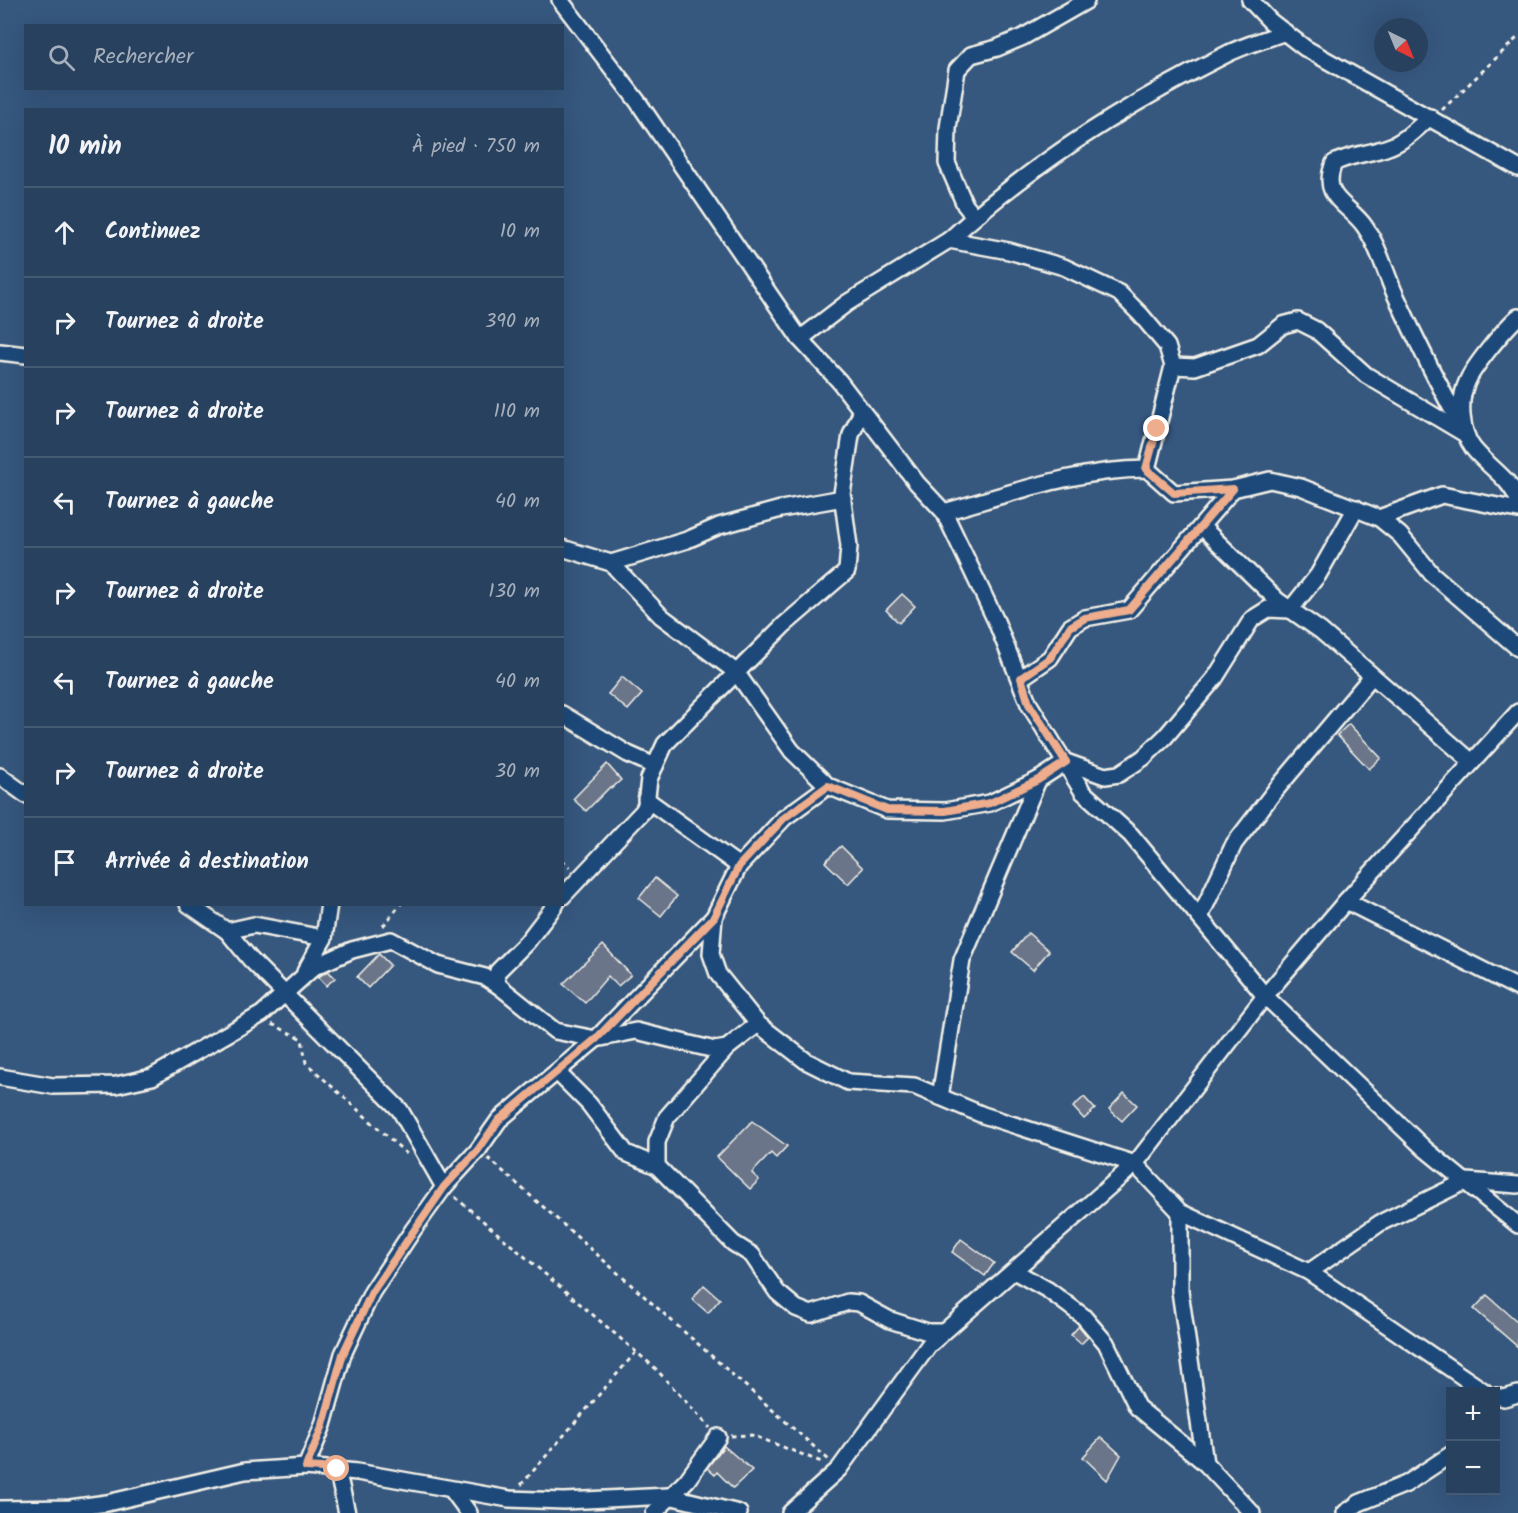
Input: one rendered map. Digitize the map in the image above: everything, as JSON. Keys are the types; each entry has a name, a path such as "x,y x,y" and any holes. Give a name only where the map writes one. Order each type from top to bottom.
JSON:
{"street":[{"path":"560,0 638,102 800,339 839,381 917,483 944,512 1021,678 1029,704 1083,792 1131,835 1265,996 1425,1149 1518,1225"},
{"path":"974,216 965,205 947,163 948,128 957,70 971,55 997,48 1023,37 1086,0"},
{"path":"1250,0 1305,48 1518,168"},
{"path":"800,339 847,303 949,240 974,216 1099,127 1227,54 1285,32"},
{"path":"1430,117 1391,147 1367,154 1347,156 1334,163 1330,174 1332,191 1346,210 1364,224 1374,240 1380,262 1427,364 1466,435 1474,448 1513,486 1518,500"},
{"path":"949,240 1009,251 1064,267 1119,293 1167,346 1173,366 1146,469"},
{"path":"1466,435 1462,413 1466,382 1499,336 1518,317"},
{"path":"1173,366 1195,367 1258,345 1283,325 1298,321 1316,330 1366,375 1466,435"},
{"path":"0,352 24,355"},
{"path":"564,895 643,811 649,779 665,744 784,625 847,571 849,546 843,498 851,435 862,411"},
{"path":"944,512 1077,477 1119,469 1146,469 1174,493 1233,489 1270,480 1301,487 1379,518 1400,535 1432,574 1518,648"},
{"path":"1021,678 1050,658 1070,627 1085,618 1129,610 1233,489"},
{"path":"1379,518 1442,495 1518,510"},
{"path":"564,549 612,562 687,540 718,526 781,509 843,498"},
{"path":"1290,610 1318,575 1356,508"},
{"path":"1202,527 1223,550 1290,610 1321,631 1472,762"},
{"path":"612,562 661,616 736,672 792,752 828,786 887,810 945,811 990,803 1038,780 1066,762"},
{"path":"1066,762 1105,776 1119,774 1143,758 1215,678 1252,619 1268,609 1290,610"},
{"path":"1200,917 1234,844 1274,792 1372,676"},
{"path":"790,1513 839,1469 929,1345 1135,1164 1265,996 1346,901 1518,712"},
{"path":"564,715 628,754 655,766"},
{"path":"0,776 24,794"},
{"path":"940,1097 962,960 984,902 1038,780"},
{"path":"306,1467 323,1425 343,1354 372,1292 444,1187 478,1150 499,1120 596,1039 714,917 739,866 784,818 828,786"},
{"path":"646,799 739,866"},
{"path":"1346,901 1518,988"},
{"path":"191,906 227,931 291,990 400,1110 444,1187"},
{"path":"291,990 324,938 329,906"},
{"path":"500,986 496,977 498,971 526,942 554,906"},
{"path":"714,917 711,954 718,974 758,1024 807,1061 848,1082 915,1086 983,1115 1135,1164 1180,1212 1309,1272 1478,1387"},
{"path":"227,931 254,925 324,938"},
{"path":"0,1077 53,1086 116,1085 152,1077 262,1014 314,968 371,944 391,940 438,965 485,977 500,986 555,1032 596,1039 636,1031 715,1050 727,1048"},
{"path":"657,1166 657,1142 668,1118 727,1048 758,1024"},
{"path":"556,1072 589,1104 626,1153 657,1166 733,1243 752,1255 777,1292 796,1308 811,1314 848,1302 859,1303 890,1320 928,1332 944,1332"},
{"path":"1309,1272 1380,1223 1466,1181 1518,1185"},
{"path":"1180,1212 1180,1291 1205,1463"},
{"path":"1014,1271 1047,1290 1083,1316 1106,1343 1137,1407 1205,1463 1252,1513"},
{"path":"1500,1397 1518,1394"},
{"path":"654,1513 687,1480 718,1437"},
{"path":"1345,1513 1359,1503 1406,1484 1446,1458"},
{"path":"0,1509 69,1511 245,1471 306,1467 337,1469 508,1499 564,1501 669,1496 739,1513"},
{"path":"337,1469 347,1513"},
{"path":"452,1490 469,1513"}],"path":[{"path":"1430,117 1445,109 1518,36"},
{"path":"371,944 400,906"},
{"path":"262,1014 276,1029 302,1040 306,1063 409,1156"},
{"path":"478,1150 839,1469"},
{"path":"444,1187 655,1368 718,1437 752,1435 839,1469"},
{"path":"508,1499 636,1352"}],"building":[{"path":"902,594 915,606 899,623 886,610"},
{"path":"622,677 642,694 628,710 608,694"},
{"path":"1349,724 1381,758 1369,769 1337,735"},
{"path":"607,764 621,780 612,788 610,787 586,811 573,799"},
{"path":"841,846 863,868 848,884 825,862"},
{"path":"655,878 677,896 661,916 639,898"},
{"path":"1028,933 1049,951 1033,970 1012,952"},
{"path":"603,945 631,975 618,986 608,976 585,1003 563,984"},
{"path":"379,954 390,965 368,988 357,977"},
{"path":"328,971 335,978 326,986 318,977"},
{"path":"1124,1093 1137,1105 1122,1121 1109,1109"},
{"path":"1084,1097 1095,1109 1084,1119 1073,1107"},
{"path":"752,1121 787,1146 776,1158 771,1153 752,1173 759,1180 750,1189 717,1157"},
{"path":"961,1239 994,1263 985,1276 952,1252"},
{"path":"704,1285 720,1299 708,1313 692,1299"},
{"path":"1487,1295 1518,1322 1518,1347 1474,1309"},
{"path":"1079,1326 1088,1337 1081,1344 1071,1335"},
{"path":"1101,1437 1121,1455 1107,1480 1083,1457"},
{"path":"724,1446 752,1470 733,1488 717,1472 715,1475 707,1468"}],"route":[{"path":"337,1469 306,1467 323,1425 343,1354 372,1292 413,1230 444,1187 478,1150 499,1120 596,1039 661,969 714,917 739,866 784,818 828,786 887,810 945,811 990,803 1038,780 1066,762 1029,704 1021,678 1050,658 1070,627 1085,618 1129,610 1233,489 1174,493 1158,481 1146,469 1157,429"}]}
